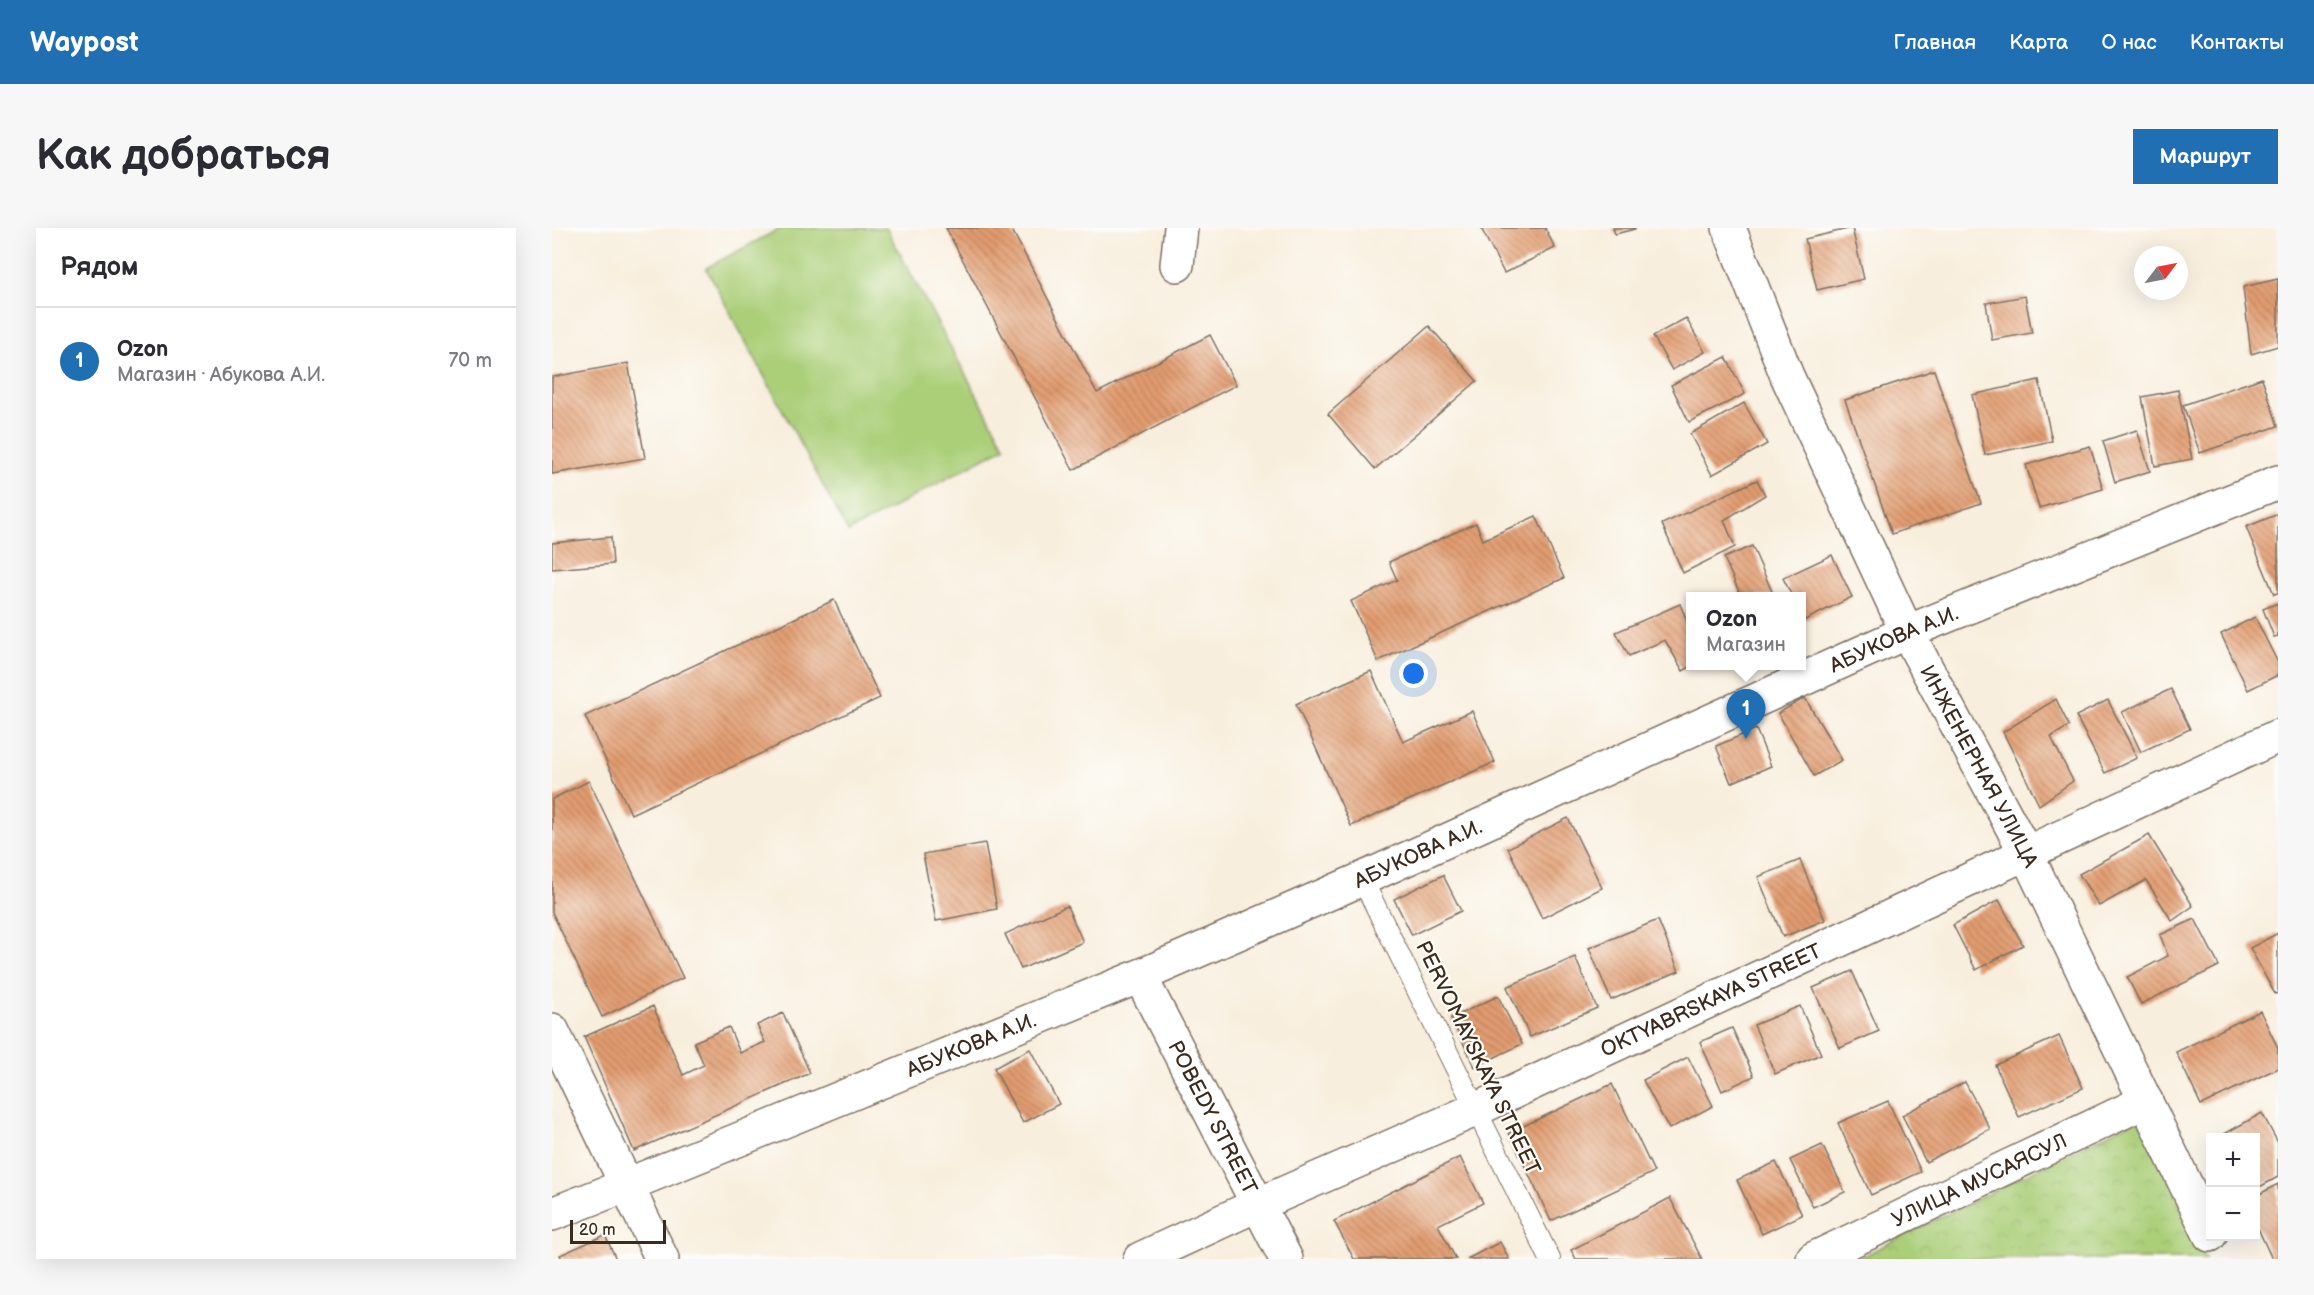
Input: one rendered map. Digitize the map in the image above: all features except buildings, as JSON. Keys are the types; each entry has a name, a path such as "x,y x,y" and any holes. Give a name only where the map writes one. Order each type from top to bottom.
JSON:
{"street":[{"path":"1177,265 1181,228"},
{"name":"ИНЖЕНЕРНАЯ УЛИЦА","path":"1729,228 1787,376 1907,632 2027,855 2206,1225"},
{"name":"АБУКОВА А.И.","path":"552,1214 1140,976 1362,879 1907,632 2278,482"},
{"name":"OKTYABRSKAYA STREET","path":"1140,1259 1258,1204 1477,1109 2027,855 2278,736"},
{"name":"POBEDY STREET","path":"1140,976 1286,1259"},
{"path":"552,1030 662,1259"},
{"name":"УЛИЦА МУСАЯСУЛ","path":"1813,1259 2146,1101"},
{"name":"ИНЖЕНЕРНАЯ УЛИЦА","path":"2214,1241 2222,1259"}],"lane":[{"name":"PERVOMAYSKAYA STREET","path":"1362,879 1550,1259"}],"green space":[{"path":"781,228 886,228 1005,447 848,532 706,268"},
{"path":"2139,1118 2206,1259 1857,1259"}],"place":[{"name":"Ozon","path":"1746,739"}]}
